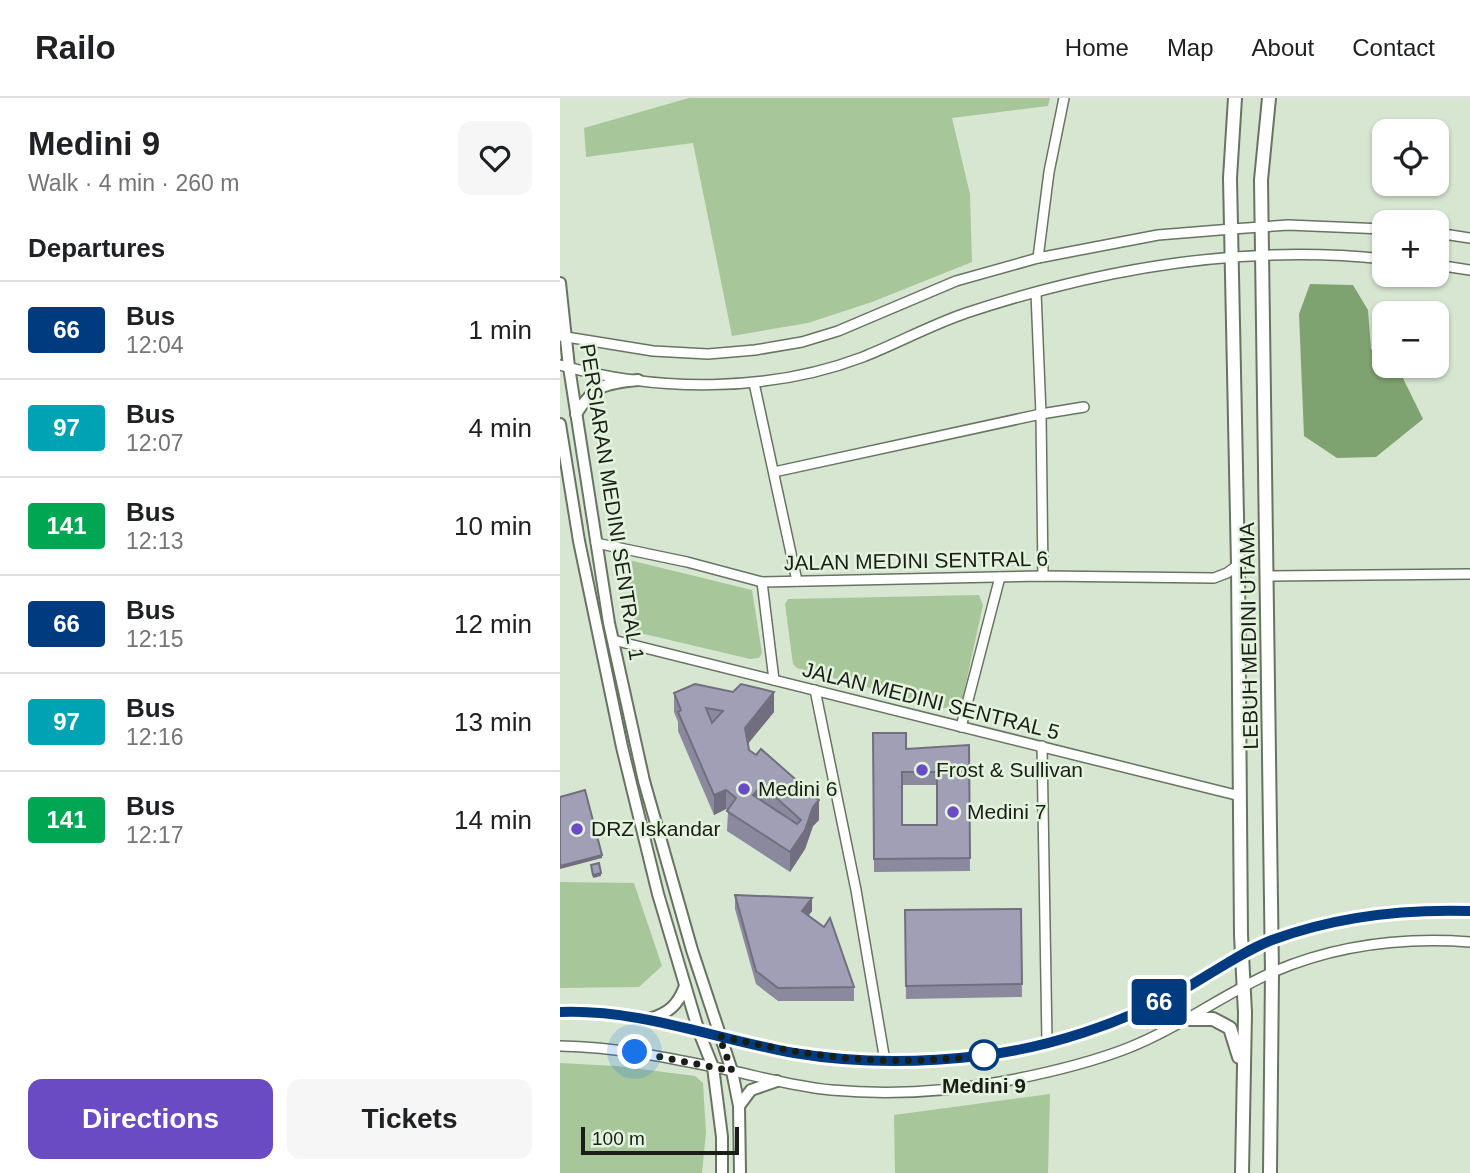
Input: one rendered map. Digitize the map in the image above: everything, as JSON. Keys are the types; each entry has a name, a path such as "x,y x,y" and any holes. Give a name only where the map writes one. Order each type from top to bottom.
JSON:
{"main road":[{"name":"LEBUH MEDINI UTAMA","path":"1235,98 1230,178 1238,565 1241,956 1244,987 1242,1173"},
{"name":"LEBUH MEDINI UTAMA","path":"1269,98 1261,180 1272,973 1269,1173"},
{"path":"1189,1019 1213,1019 1230,1028 1244,1075"}],"street":[{"path":"1038,258 1049,172 1064,98"},
{"path":"563,337 653,351 708,354 802,342 856,325 956,281 1038,258 1158,235 1288,225 1372,228"},
{"path":"1449,235 1470,238"},
{"path":"565,366 638,380 698,384 754,383 818,370 861,357 964,314 1102,276 1167,265 1263,256 1315,254 1372,258"},
{"path":"1449,267 1470,270"},
{"name":"PERSIARAN MEDINI SENTRAL 1","path":"560,283 565,366 576,414 613,640 644,781 719,1036 732,1071 739,1106 740,1173"},
{"path":"1036,293 1043,576"},
{"path":"576,414 591,392 614,382 638,380"},
{"path":"754,383 797,581"},
{"path":"774,472 1084,407"},
{"name":"PERSIARAN MEDINI SENTRAL 1","path":"560,424 579,541 622,747 658,894 699,1032 713,1067 722,1137 722,1173"},
{"name":"JALAN MEDINI SENTRAL 6","path":"596,543 687,562 762,582 1043,576 1214,578 1238,565"},
{"path":"1267,576 1470,574"},
{"path":"961,727 1000,577"},
{"path":"762,582 774,680"},
{"name":"JALAN MEDINI SENTRAL 5","path":"613,640 1240,796"},
{"path":"815,690 856,890 885,1061"},
{"path":"1042,746 1047,1042"},
{"path":"560,1012 601,1012 649,1018 794,1053 885,1061 981,1056 1047,1042 1124,1019 1271,941 1374,915 1417,911 1470,911"},
{"path":"560,1046 635,1052 777,1082 831,1090 925,1091 1052,1072 1128,1048 1189,1019 1272,973 1335,952 1408,940 1470,942"},
{"path":"649,1018 666,1014 675,1007 685,986"},
{"path":"739,1106 751,1090 777,1082"}],"shaded area":[{"path":"689,98 1050,98 1048,106 952,118 970,194 972,262 872,302 808,323 732,336 693,143 586,157 584,128"},
{"path":"1310,284 1353,285 1368,310 1372,378 1403,378 1423,419 1376,457 1337,458 1304,436 1299,314"},
{"path":"625,559 752,590 762,653 759,658 750,659 636,632"},
{"path":"979,595 983,605 962,701 957,707 943,708 797,668 793,664 785,604 788,599"},
{"path":"560,882 634,883 662,966 639,987 560,988"},
{"path":"560,1063 617,1066 695,1076 703,1083 706,1133 702,1173 560,1173"},
{"path":"1050,1094 1048,1173 895,1173 894,1115"}],"building":[{"name":"Medini 6","path":"695,684 733,692 741,684 774,692 745,728 749,750 756,755 761,749 819,800 813,807 805,830 790,852 727,811 736,798 726,790 714,795 678,712 681,710 674,693","holes":["706,708 723,711 712,723","762,785 801,820 797,824 753,795"]},
{"name":"Medini 7","path":"873,733 906,733 906,749 969,745 970,858 874,859","holes":["902,772 937,772 937,825 902,825"]},
{"name":"DRZ Iskandar","path":"585,790 602,855 560,866 560,797"},
{"path":"599,863 601,873 593,875 591,865"},
{"path":"735,895 812,898 802,911 824,927 830,918 854,987 778,988 756,971"},
{"path":"1021,909 1022,984 906,986 905,910"}],"bus line":[{"name":"66","path":"560,1012 601,1012 649,1018 794,1053 885,1061 981,1056 1047,1042 1124,1019 1179,992 1241,956 1271,941 1293,934 1374,915 1417,911 1470,911"}],"place":[{"name":"Frost & Sullivan","path":"922,770"},
{"name":"Medini 6","path":"744,789"},
{"name":"Medini 7","path":"953,812"},
{"name":"DRZ Iskandar","path":"577,829"},
{"name":"Medini 9","path":"984,1055"}],"route":[{"path":"635,1052 732,1071 719,1036 794,1053 885,1061 984,1055"}]}
